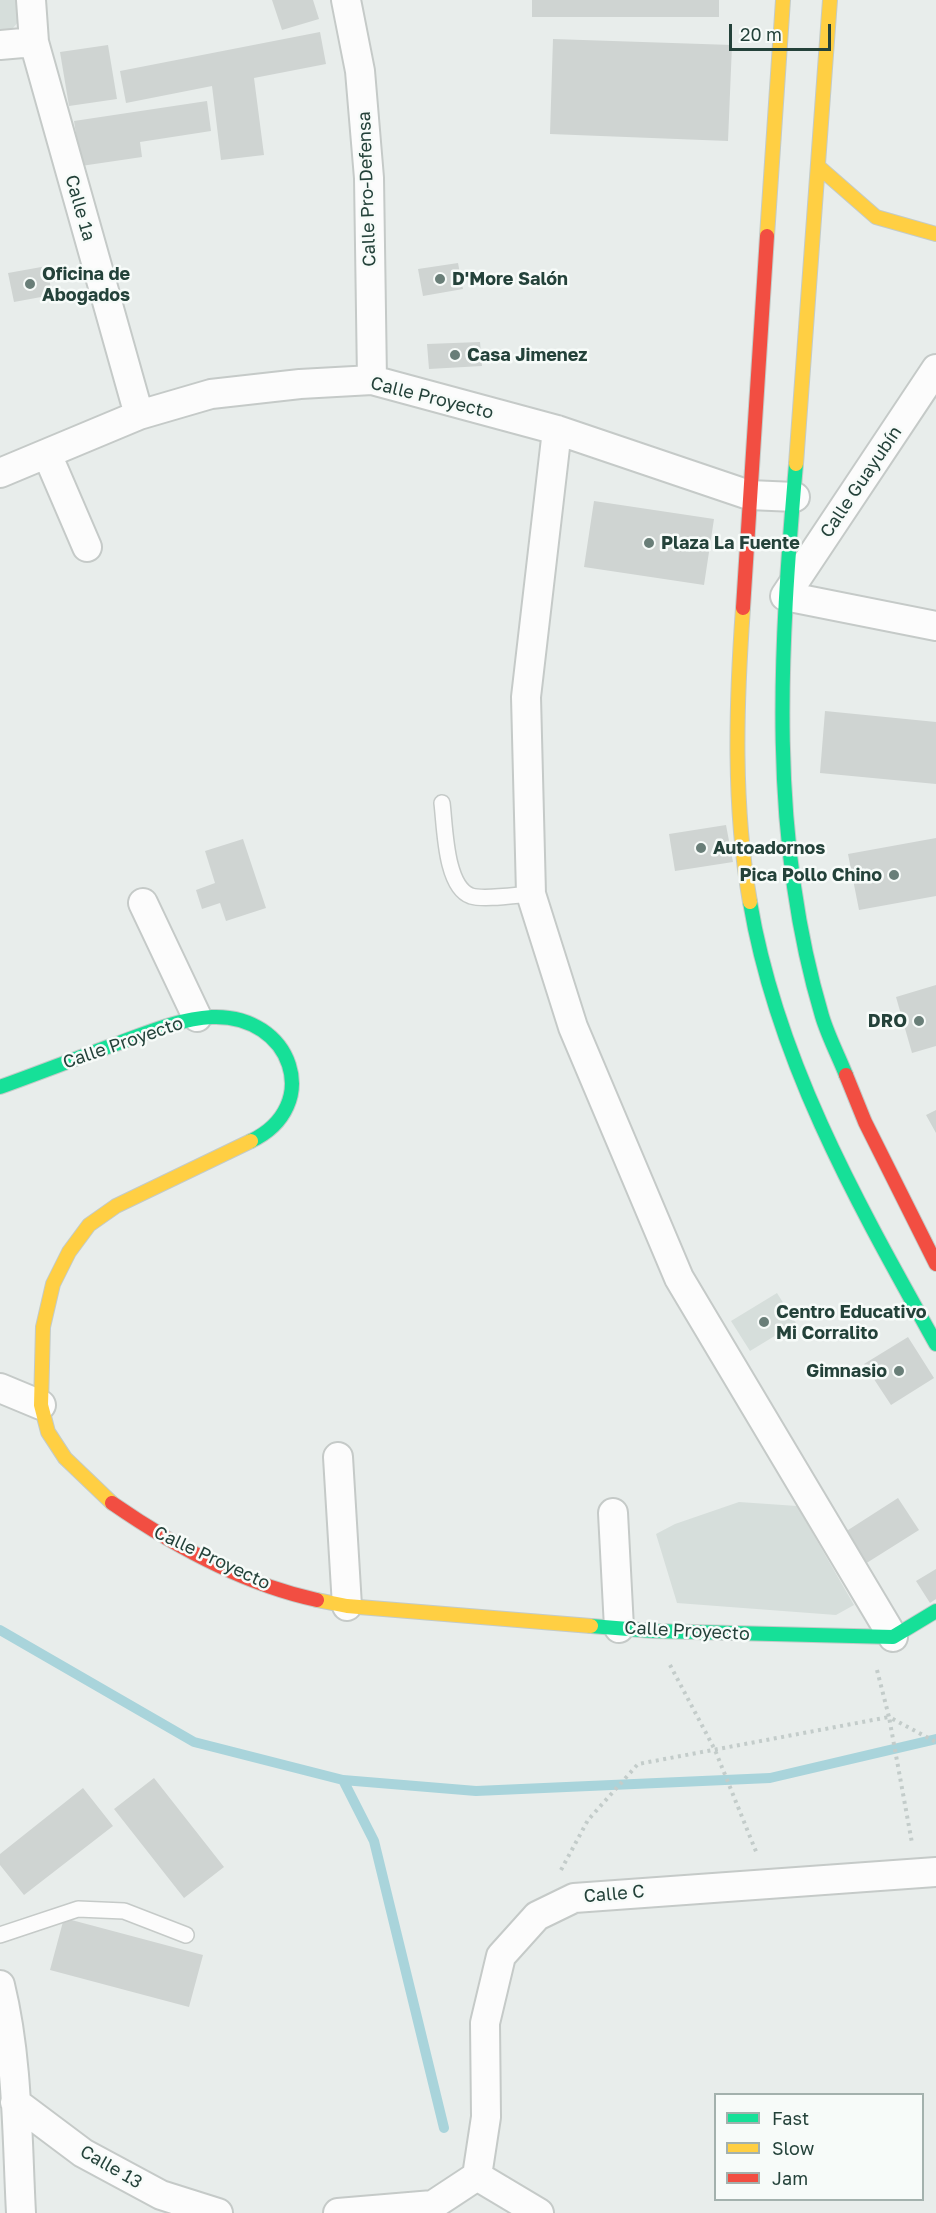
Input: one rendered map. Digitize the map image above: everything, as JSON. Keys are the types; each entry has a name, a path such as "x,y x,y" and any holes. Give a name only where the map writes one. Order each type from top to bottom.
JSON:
{"main road":[{"path":"783,0 736,708 740,820 752,916 778,1017 819,1127 936,1344"},
{"path":"830,0 820,168 795,497 785,596 781,713 784,801 797,914 822,1017 865,1122 936,1264"},
{"path":"820,168 876,217 936,234"},
{"name":"Calle Proyecto","path":"0,1087 170,1024 197,1017 225,1018 255,1025 278,1041 289,1061 292,1082 288,1105 278,1123 266,1134 116,1206 89,1225 69,1252 53,1284 43,1327 41,1405 48,1432 65,1458 112,1503 164,1539 231,1571 294,1595 347,1606 653,1631 881,1637"},
{"path":"881,1637 936,1611"}],"street":[{"name":"Calle 1a","path":"31,0 34,42 139,415"},
{"name":"Calle Pro-Defensa","path":"346,0 360,71 369,178 372,380"},
{"path":"0,45 34,42"},
{"name":"Calle Guayubín","path":"785,596 936,369"},
{"name":"Calle Proyecto","path":"0,473 139,415 211,394 300,384 372,380 557,430 749,495 795,497"},
{"path":"557,430 526,697 531,894 573,1028 679,1278 881,1637"},
{"path":"47,454 87,547"},
{"path":"785,596 936,626"},
{"path":"143,903 197,1017"},
{"path":"0,1388 41,1405"},
{"path":"338,1457 347,1606"},
{"path":"613,1513 619,1628"},
{"name":"Calle C","path":"477,2176 486,2117 485,2023 501,1956 537,1916 574,1898 927,1873"},
{"path":"0,1985 6,2008 15,2102 21,2213"},
{"name":"Calle 13","path":"15,2102 83,2153 160,2195 218,2213"},
{"path":"338,2213 433,2205 477,2176 539,2213"}],"lane":[{"path":"442,803 452,877 461,890 472,896 531,894"},
{"path":"0,1935 78,1909 124,1911 186,1935"}],"path":[{"path":"653,1631 715,1750 768,1883"},
{"path":"881,1637 889,1717 927,1873"},
{"path":"537,1916 588,1820 638,1764 889,1717 936,1742"}],"shaded area":[{"path":"0,0 18,0 19,21 7,35 0,36"},
{"name":"Centro Educativo Mi Corralito","path":"777,1293 796,1323 750,1351 731,1321"},
{"path":"739,1502 797,1506 854,1605 836,1615 677,1603 656,1534 675,1524"}],"building":[{"path":"272,0 313,0 319,19 282,30"},
{"path":"532,0 719,0 719,17 532,17"},
{"path":"320,32 326,64 254,78 264,155 221,160 212,86 126,103 120,71"},
{"path":"553,39 732,45 728,141 550,134"},
{"path":"108,45 117,99 69,106 60,52"},
{"path":"207,101 211,131 140,142 142,157 81,166 74,121"},
{"name":"D'More Salón","path":"458,263 463,289 423,296 418,269"},
{"name":"Oficina de Abogados","path":"47,266 52,295 14,302 8,273"},
{"name":"Casa Jimenez","path":"480,342 482,366 429,369 427,344"},
{"name":"Plaza La Fuente","path":"594,501 714,519 704,585 584,567"},
{"path":"825,711 936,722 936,784 820,773"},
{"name":"Autoadornos","path":"726,825 733,862 675,871 669,834"},
{"name":"Pica Pollo Chino","path":"936,838 936,896 859,910 848,854"},
{"path":"243,839 266,908 226,921 220,903 202,909 196,890 215,883 205,851"},
{"name":"DRO","path":"936,985 936,1046 912,1053 896,997"},
{"path":"936,1110 936,1133 926,1115"},
{"name":"Gimnasio","path":"908,1337 934,1378 891,1405 864,1364"},
{"path":"898,1498 919,1530 865,1564 845,1532"},
{"path":"936,1569 936,1599 930,1603 916,1581"},
{"path":"154,1778 224,1867 184,1898 114,1809"},
{"path":"83,1788 113,1826 24,1895 0,1865 0,1854"},
{"path":"64,1918 203,1955 189,2007 50,1970"}],"waterway":[{"path":"0,1630 194,1742 343,1780 476,1791 770,1778 936,1739"},
{"path":"343,1780 374,1841 444,2128"}],"traffic: fast":[{"path":"796,464 783,672 786,811 793,879 805,948 822,1016 846,1075"},
{"path":"750,902 779,1019 800,1075 850,1185 936,1344"},
{"path":"0,1087 175,1024 212,1017 240,1020 262,1030 279,1046 289,1065 292,1086 287,1106 274,1126 251,1141"},
{"path":"591,1626 653,1631 893,1637 936,1611"}],"traffic: slow":[{"path":"767,236 783,0"},
{"path":"796,464 830,0"},
{"path":"820,168 876,217 936,234"},
{"path":"743,608 739,682 738,792 750,902"},
{"path":"112,1503 65,1458 48,1432 41,1405 43,1327 53,1284 69,1252 89,1225 116,1206 251,1141"},
{"path":"317,1600 347,1606 591,1626"}],"traffic: jam":[{"path":"743,608 767,236"},
{"path":"846,1075 865,1122 936,1264"},
{"path":"112,1503 160,1534 210,1562 262,1584 317,1600"}],"place":[{"name":"D'More Salón","path":"440,279"},
{"name":"Oficina de Abogados","path":"30,284"},
{"name":"Casa Jimenez","path":"455,355"},
{"name":"Plaza La Fuente","path":"649,543"},
{"name":"Autoadornos","path":"701,848"},
{"name":"Pica Pollo Chino","path":"894,875"},
{"name":"DRO","path":"919,1021"},
{"name":"Centro Educativo Mi Corralito","path":"764,1322"},
{"name":"Gimnasio","path":"899,1371"}]}
